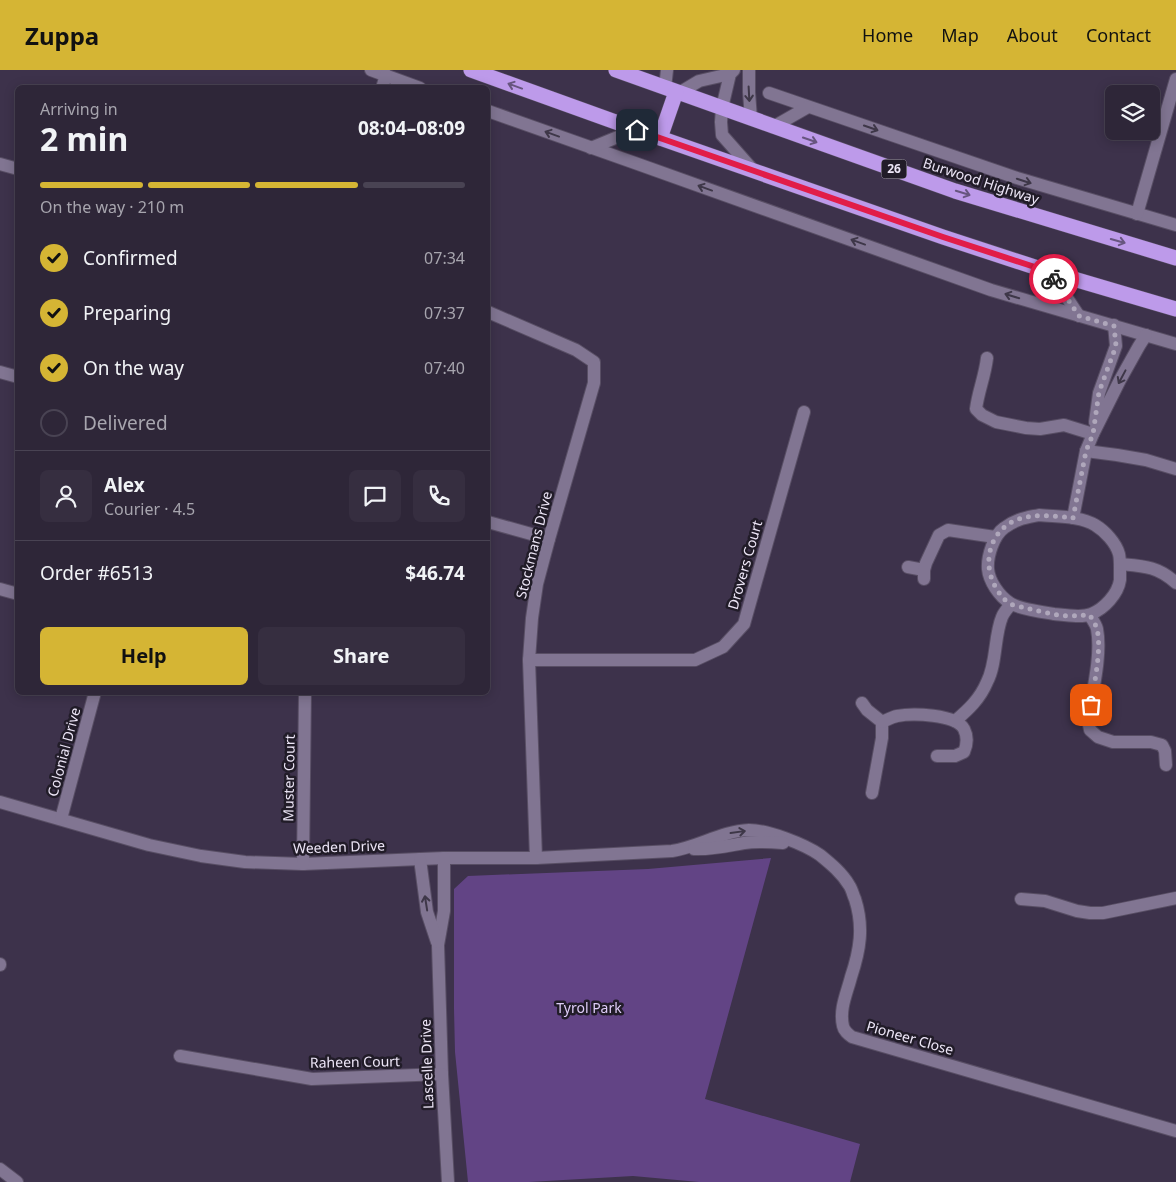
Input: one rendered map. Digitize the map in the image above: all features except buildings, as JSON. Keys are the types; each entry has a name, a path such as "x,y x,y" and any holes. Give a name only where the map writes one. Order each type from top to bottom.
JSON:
{"highway":[{"path":"471,70 943,237 1050,272 1176,308"},
{"name":"Burwood Highway","path":"616,70 954,191 1176,258"},
{"path":"660,138 673,91"}],"street":[{"path":"371,70 384,81 405,85"},
{"path":"667,70 673,91 699,81 732,72"},
{"path":"749,70 751,118"},
{"path":"732,72 722,108 722,135 752,169"},
{"path":"1137,214 1176,79"},
{"name":"Burwood Highway","path":"769,93 1017,178 1176,225"},
{"path":"773,127 808,107"},
{"path":"490,112 990,290 1176,344"},
{"path":"591,148 637,130"},
{"path":"0,164 15,168"},
{"path":"1050,272 1079,316"},
{"name":"Stockmans Drive","path":"490,313 576,350 594,362 594,383 548,539 537,584 532,618 530,660 536,858"},
{"path":"1093,434 1099,392 1116,346 1114,326"},
{"path":"1073,518 1086,451 1120,380 1146,335"},
{"path":"987,358 985,374 977,397 976,409 982,415 996,422 1026,428 1040,429 1064,425 1093,434"},
{"path":"0,372 15,376"},
{"name":"Drovers Court","path":"530,660 696,660 723,647 744,624 804,412"},
{"path":"1086,451 1146,460 1176,468"},
{"path":"1039,516 1073,518 1095,525 1111,539 1119,554 1120,582 1111,599 1103,607 1090,615 1067,616 1036,611 1011,604 992,583 988,568 990,552 995,537 1002,529 1017,520 1039,516"},
{"path":"490,523 548,539"},
{"path":"908,567 924,574 926,562 939,534 948,530 995,537"},
{"path":"1120,564 1151,567 1170,577 1176,583"},
{"path":"0,589 15,593"},
{"path":"955,721 971,708 988,681 1002,616 1011,604"},
{"path":"1090,615 1096,627 1098,643 1098,659 1088,720 1090,730 1098,737 1113,742 1151,742 1162,745 1165,751 1166,764"},
{"name":"Colonial Drive","path":"62,819 94,695"},
{"name":"Muster Court","path":"303,864 305,695"},
{"path":"862,703 867,710 882,722"},
{"path":"882,722 896,716 915,714 955,721 963,728 967,742 964,752 955,756 937,756"},
{"path":"872,793 882,738 882,722"},
{"name":"Weeden Drive","path":"0,802 149,844 201,856 245,862 303,864 444,858 536,858 672,851 686,849 726,834 750,830 767,833 800,844"},
{"name":"Pioneer Close","path":"800,844 811,849 840,872 850,886 858,911 860,944 842,1015 843,1027 852,1037 1176,1131"},
{"name":"Lascelle Drive","path":"444,858 444,910 438,945 448,1182"},
{"name":"Lascelle Drive","path":"420,859 427,912 438,945"},
{"path":"1022,899 1045,901 1077,911 1103,913 1176,898"},
{"name":"Raheen Court","path":"180,1056 312,1079 442,1074"},
{"path":"0,1169 17,1182"}],"green space":[{"name":"Tyrol Park","path":"771,858 705,1099 860,1144 850,1182 699,1182 633,1176 529,1182 468,1182 455,1052 454,889 468,876 648,869"}],"way so far":[{"path":"1054,279 1079,316 1114,326 1116,346 1099,392 1093,434 1086,451 1073,518 1039,516 1017,520 1002,529 995,537 990,552 988,568 992,583 1011,604 1036,611 1067,616 1090,615 1096,627 1098,643 1098,659 1091,705"}],"route":[{"path":"637,130 943,237 1050,272 1054,279"}]}
